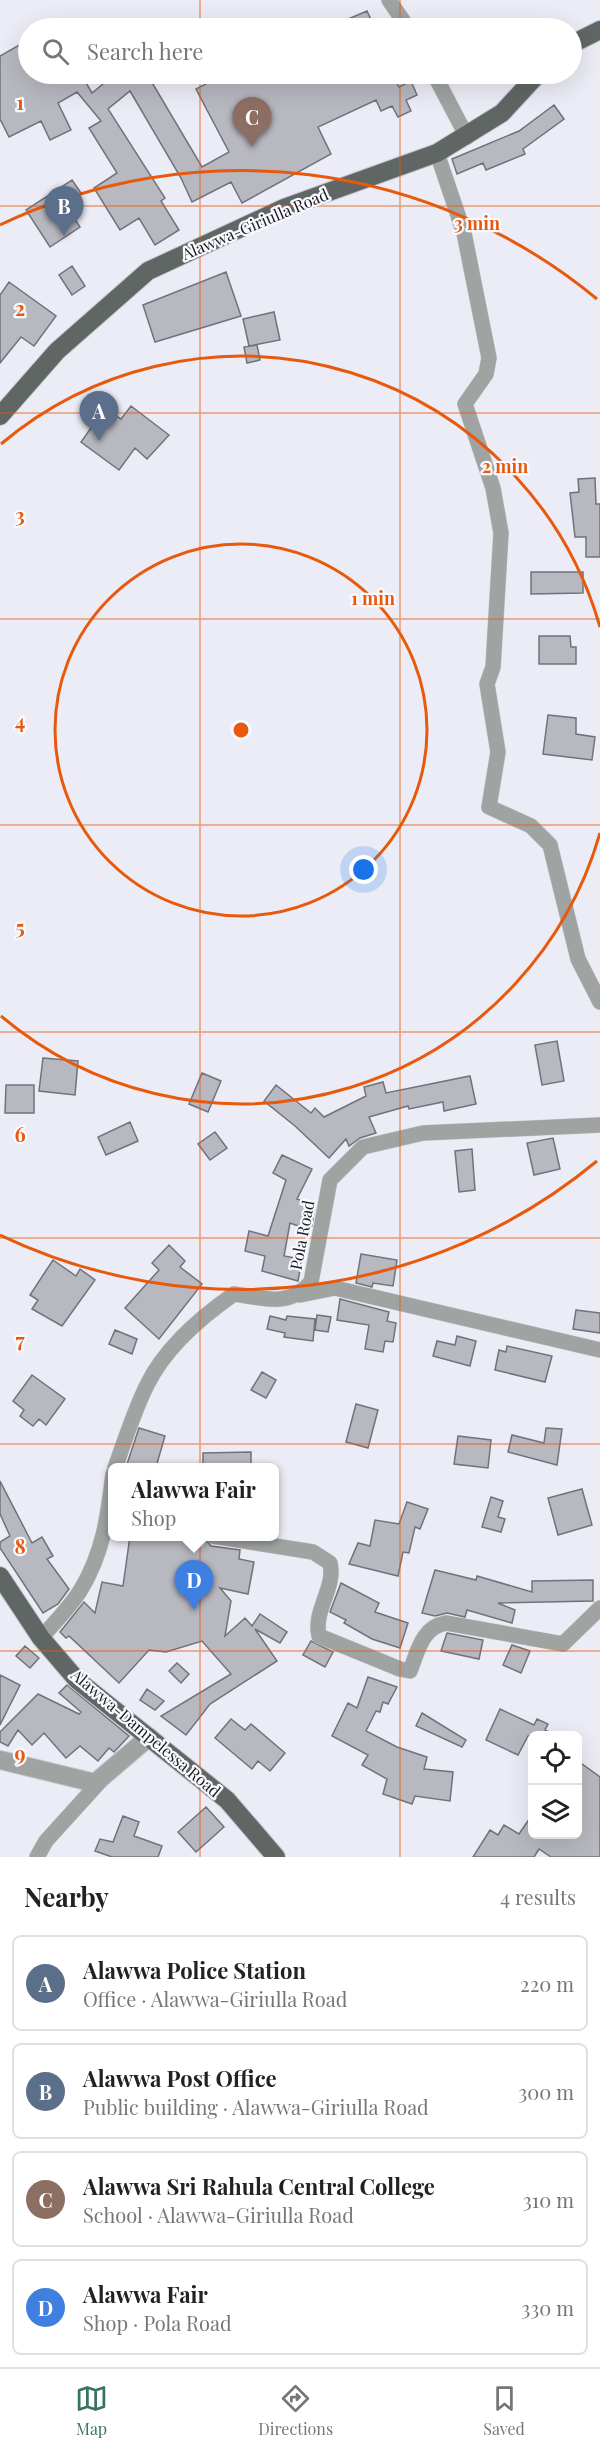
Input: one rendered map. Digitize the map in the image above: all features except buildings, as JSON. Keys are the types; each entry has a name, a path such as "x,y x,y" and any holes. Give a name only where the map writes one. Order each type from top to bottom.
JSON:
{"main road":[{"path":"582,39 600,30"},
{"name":"Alawwa-Giriulla Road","path":"0,416 57,351 148,271 284,208 437,153 467,137 502,113 529,84"},
{"name":"Alawwa-Dampelessa Road","path":"0,1576 41,1638 77,1680 227,1800 276,1857"}],"street":[{"path":"389,0 401,18"},
{"path":"439,84 467,137"},
{"path":"437,153 464,233 489,358 486,375 465,404 493,488 501,533 493,667 487,684 498,752 489,807 531,825 550,845 578,959 600,1002"},
{"name":"Pola Road","path":"117,1463 148,1382 174,1347 209,1312 234,1294 282,1300 300,1295 311,1282 330,1180 363,1147 423,1133 600,1125"},
{"path":"300,1295 335,1288 600,1350"},
{"path":"41,1638 80,1592 100,1552 108,1527"},
{"path":"244,1541 313,1552 330,1563 333,1574 316,1622 319,1636 400,1670 410,1671 424,1635 435,1625 446,1623 562,1644 600,1608"},
{"path":"36,1857 46,1840 105,1777 149,1737"},
{"path":"0,1760 95,1783 105,1777"}],"place":[{"name":"Alawwa Sri Rahula Central College","path":"252,147"},
{"name":"Alawwa Post Office","path":"64,236"},
{"name":"Alawwa Police Station","path":"99,441"},
{"name":"Alawwa Fair","path":"194,1610"}]}
